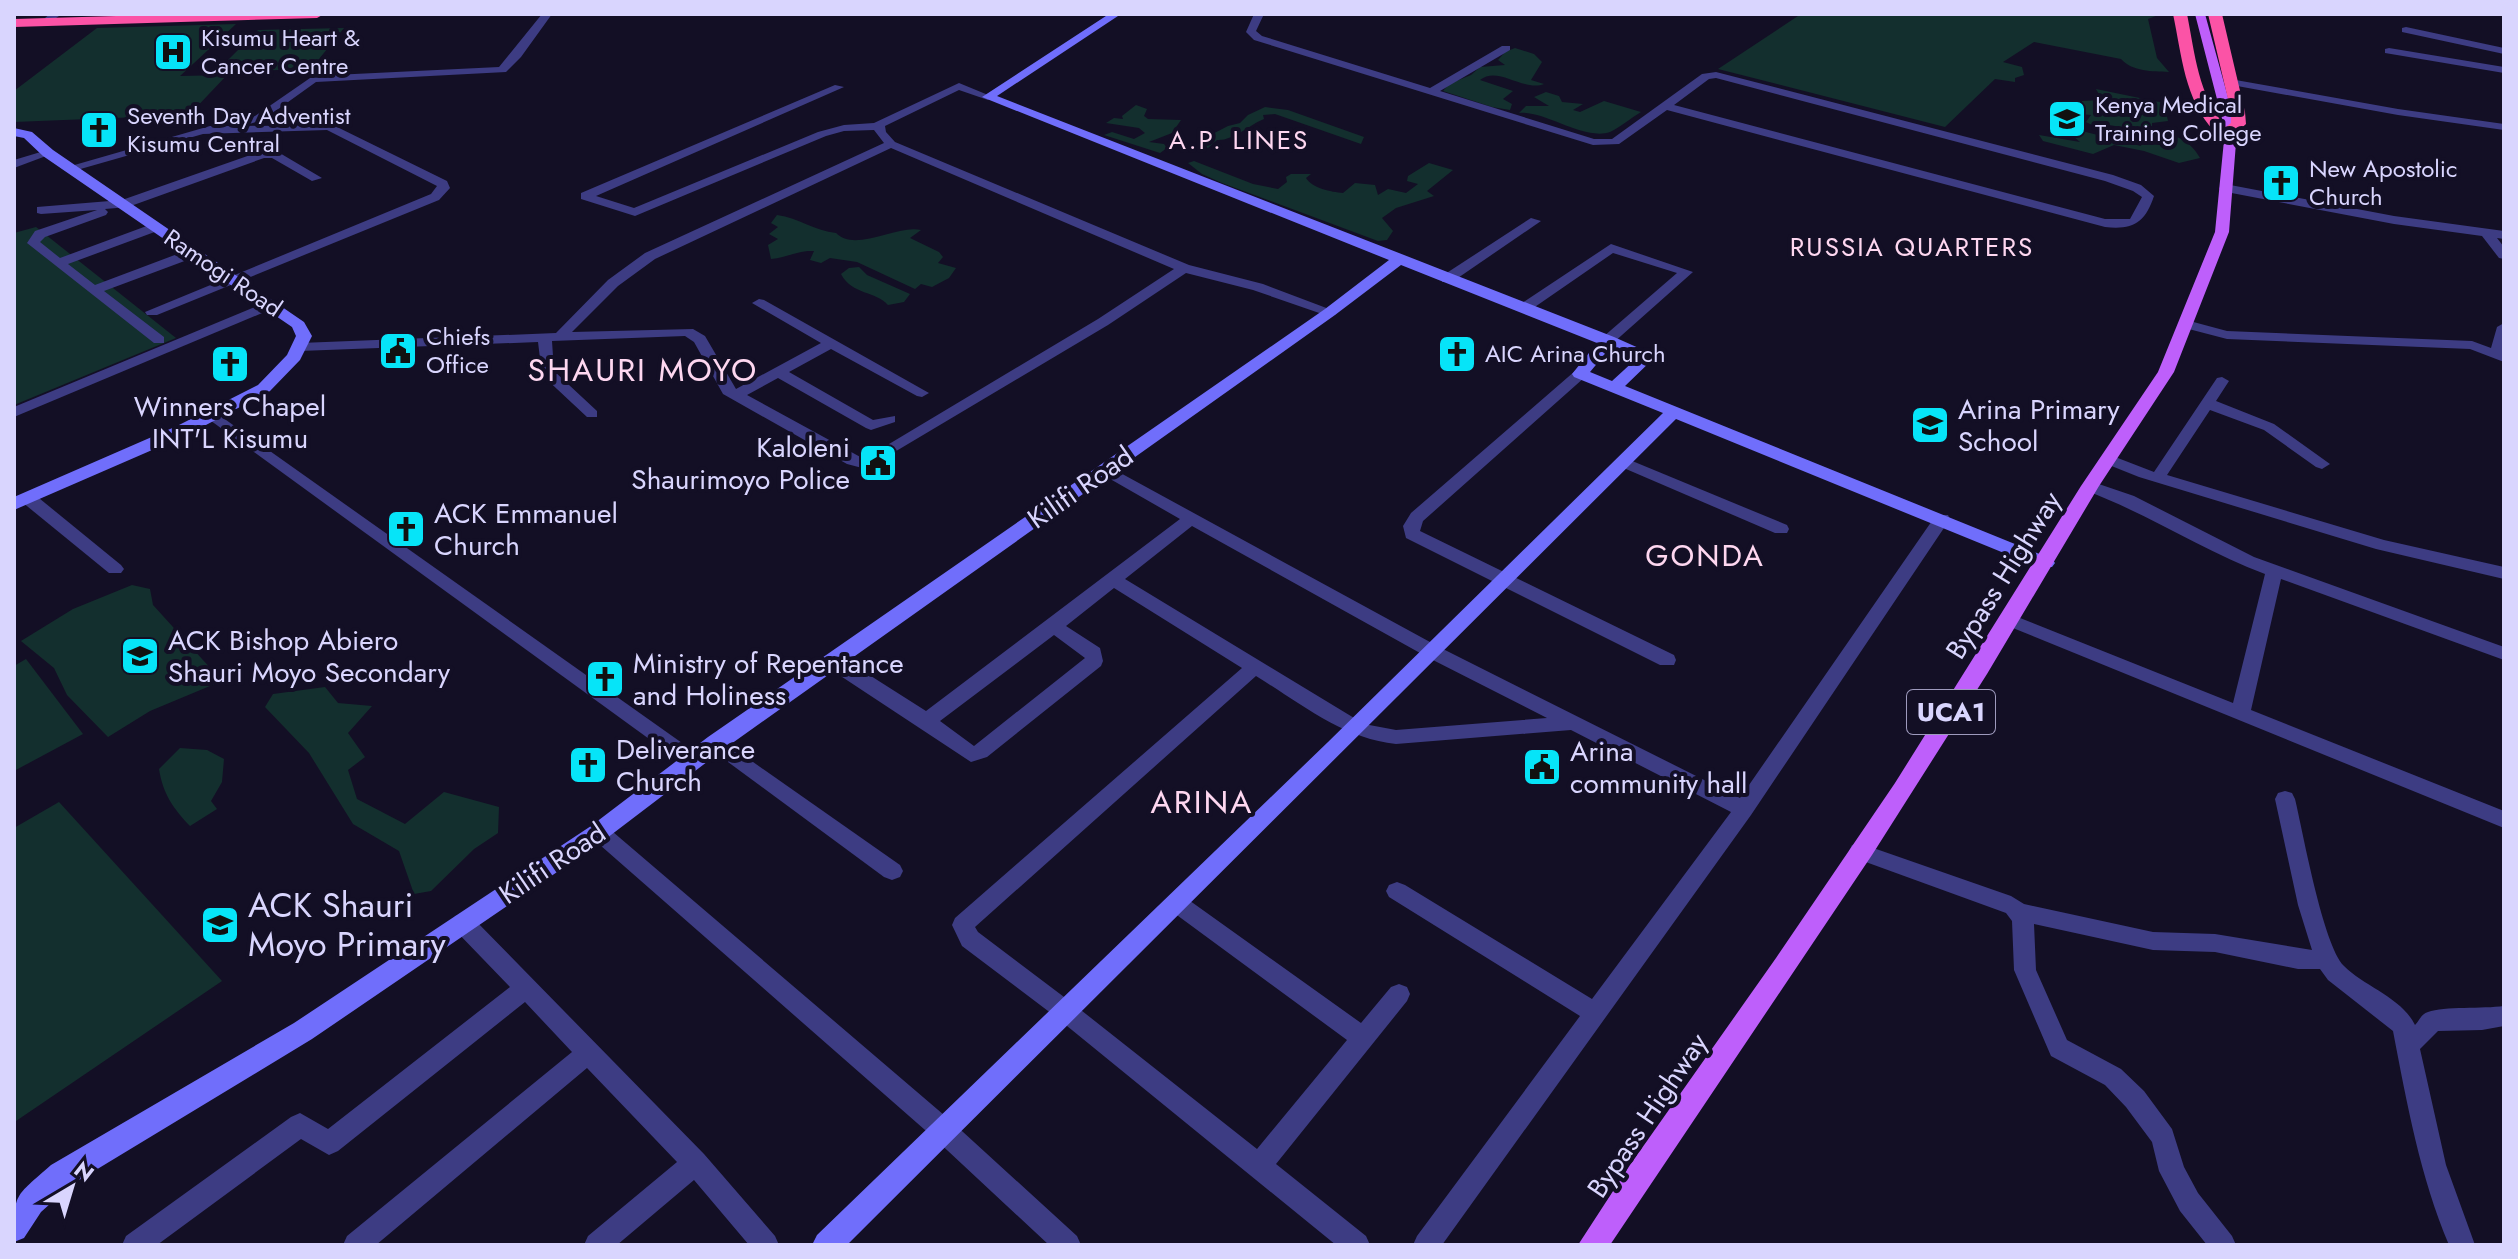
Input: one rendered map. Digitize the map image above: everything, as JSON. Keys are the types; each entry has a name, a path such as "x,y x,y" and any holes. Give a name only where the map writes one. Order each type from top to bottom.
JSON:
{"highway":[{"path":"14,22 54,16 178,14"},
{"path":"14,22 317,14"},
{"path":"2180,14 2199,95 2212,123 2226,135 2238,124 2238,112 2226,89 2215,14"}],"main road":[{"name":"Bypass Highway","path":"1593,1245 1859,851 2009,620 2090,486 2110,460 2136,412 2166,372 2222,232 2226,209 2226,135 2189,14"},
{"path":"2200,14 2226,89"}],"street":[{"path":"70,168 202,131 255,120 313,79 502,70 547,14"},
{"path":"988,97 1116,14"},
{"path":"1259,14 1251,32 1258,38 1607,144 1706,76 1716,75 2109,178 2137,188 2148,196 2141,218 2136,222 2128,225 2105,223 1666,106"},
{"path":"2406,30 2504,51"},
{"path":"1431,92 1506,48"},
{"path":"2389,51 2504,70"},
{"path":"839,87 585,196 627,212 639,211 822,134 844,128 878,126 959,86 1397,261 1608,340 1645,359 1615,387"},
{"path":"2226,89 2504,127"},
{"path":"878,126 891,144 1184,268 1258,287 1330,312"},
{"path":"152,312 435,197 444,187 329,127 202,131"},
{"name":"Ramogi Road","path":"14,132 28,135 48,153 299,325 304,336 300,347 276,379 264,388 212,415 21,501"},
{"path":"592,414 547,372 552,337 627,269 891,144"},
{"path":"14,164 48,153"},
{"path":"159,340 33,243 35,238 262,155 274,154 316,178"},
{"path":"2225,188 2504,235"},
{"path":"41,210 124,204"},
{"path":"1447,279 1535,221"},
{"path":"58,263 156,227"},
{"path":"2487,234 2504,255"},
{"path":"1524,308 1611,248 1686,272 1608,340 1580,374 1417,517 1411,526 1412,534 1667,660"},
{"path":"93,290 193,253"},
{"name":"Kilifi Road","path":"14,1228 22,1201 303,1031 599,832 692,760 1330,312 1397,261"},
{"path":"300,347 665,331 695,334 712,358 728,391 853,461 866,464 1103,322 1184,268"},
{"path":"759,303 922,393"},
{"path":"14,412 269,305"},
{"path":"2186,324 2227,335 2501,345"},
{"path":"735,396 831,343"},
{"path":"778,372 871,425 890,419"},
{"path":"1580,374 2045,563"},
{"path":"2159,476 2222,381"},
{"path":"2209,404 2269,427 2322,464"},
{"path":"827,1245 1064,1010 1178,904 1435,653 1674,411"},
{"path":"212,415 692,760"},
{"path":"2110,460 2382,545 2504,573"},
{"path":"1625,463 1781,529"},
{"path":"1104,469 1435,653 1744,809"},
{"path":"2090,486 2128,500 2220,548 2504,654"},
{"path":"21,501 115,569"},
{"path":"927,721 1191,519"},
{"path":"1426,1245 1744,809 1942,519"},
{"path":"2240,714 2275,570"},
{"path":"1113,580 1357,729 1396,737 1573,723"},
{"path":"2009,620 2504,820"},
{"path":"834,662 927,721 966,753 980,752 1094,661 1091,649 1054,626"},
{"path":"1254,668 963,925 970,939 1064,1010 1357,1245"},
{"path":"716,743 892,871"},
{"path":"2285,799 2309,905 2326,960 2336,973 2401,1022 2426,1147 2442,1201 2462,1245"},
{"path":"599,832 942,1129 1068,1245"},
{"path":"1859,851 2003,902 2020,912 2153,941 2215,943 2298,959 2326,960"},
{"path":"1397,891 1597,1014"},
{"path":"1178,904 1363,1038"},
{"path":"2020,912 2023,918 2025,970 2059,1048 2113,1077 2135,1099 2163,1137 2172,1171 2189,1202 2223,1245"},
{"path":"463,923 695,1163 766,1245"},
{"path":"135,1245 300,1125 329,1143 526,988"},
{"path":"1259,1166 1399,994"},
{"path":"2407,1045 2427,1029 2431,1021 2482,1020 2504,1016"},
{"path":"356,1245 589,1052"},
{"path":"597,1245 695,1163"}],"green space":[{"path":"1801,14 2161,14 2148,19 2157,58 2169,72 2143,70 2121,59 2034,42 2003,62 2022,67 2024,75 2015,78 2015,82 1995,79 1945,127 1718,69"},
{"path":"236,24 180,76 227,75 189,115 14,122 14,91 97,28"},
{"path":"344,28 311,69 216,72 258,30"},
{"path":"1515,48 1534,54 1542,62 1531,80 1544,84 1528,85 1495,75 1480,80 1513,91 1503,99 1512,104 1510,110 1443,91 1449,84 1471,75 1480,67 1505,65 1498,60 1505,52"},
{"path":"2096,89 2164,103 2168,121 2152,123 2152,129 2186,142 2200,158 2179,163 2114,145 2093,154 2043,141 2039,135 2080,142 2073,136 2078,130 2141,146 2143,137 2138,130 2109,125 2104,131 2086,122 2091,115 2080,114 2082,101 2102,100"},
{"path":"1546,92 1559,96 1562,102 1583,104 1573,110 1580,112 1604,101 1641,112 1614,130 1600,134 1529,113 1519,113 1526,106 1549,106 1534,97"},
{"path":"1136,105 1147,109 1144,116 1148,119 1181,120 1172,133 1149,142 1164,144 1167,148 1160,153 1104,135 1112,132 1134,139 1145,133 1139,128 1106,123 1114,118 1123,119 1122,116"},
{"path":"1265,107 1288,110 1364,137 1361,144 1275,114 1263,115 1264,119 1235,135 1217,140 1208,148 1197,142 1240,123 1248,115"},
{"path":"1194,161 1253,184 1278,189 1291,174 1311,174 1306,178 1322,189 1343,193 1355,183 1375,185 1378,195 1388,189 1406,193 1418,184 1407,181 1408,176 1429,163 1453,170 1427,191 1434,196 1396,208 1382,218 1393,231 1387,240 1378,241 1222,183 1188,163"},
{"path":"777,215 854,240 921,230 910,238 939,252 943,257 938,263 956,268 949,278 932,287 921,284 915,289 857,262 830,258 821,263 810,260 814,251 771,259 768,245 778,239 769,234 778,227 771,223"},
{"path":"36,227 176,338 14,405 14,233"},
{"path":"859,267 867,275 910,294 904,302 888,305 851,286 841,274 849,268"},
{"path":"132,585 150,589 153,605 222,681 150,711 108,737 67,695 54,668 21,641 73,609"},
{"path":"26,659 83,734 14,771 14,666"},
{"path":"325,687 338,703 372,706 348,733 365,757 348,770 357,799 405,824 444,792 499,807 498,833 474,849 431,891 414,894 399,851 353,824 309,753 265,707 273,694"},
{"path":"180,748 207,750 224,759 222,782 211,801 217,809 190,826 170,800 159,769"},
{"path":"59,802 222,981 16,1121 14,828"}],"place":[{"name":"Kisumu Heart & Cancer Centre","path":"173,52"},
{"name":"Kenya Medical Training College","path":"2067,119"},
{"name":"Seventh Day Adventist Kisumu Central","path":"99,130"},
{"name":"New Apostolic Church","path":"2281,183"},
{"name":"Chiefs Office","path":"398,351"},
{"name":"AIC Arina Church","path":"1457,354"},
{"name":"Winners Chapel INT'L Kisumu","path":"230,364"},
{"name":"Arina Primary School","path":"1930,425"},
{"name":"Kaloleni Shaurimoyo Police","path":"878,463"},
{"name":"ACK Emmanuel Church","path":"406,529"},
{"name":"ACK Bishop Abiero Shauri Moyo Secondary","path":"140,656"},
{"name":"Ministry of Repentance and Holiness","path":"605,679"},
{"name":"Deliverance Church","path":"588,765"},
{"name":"Arina community hall","path":"1542,767"},
{"name":"ACK Shauri Moyo Primary","path":"220,925"}],"district":[{"name":"A.P. LINES","path":"1239,140"},
{"name":"RUSSIA QUARTERS","path":"1912,247"},
{"name":"SHAURI MOYO","path":"643,370"},
{"name":"GONDA","path":"1705,556"},
{"name":"ARINA","path":"1202,802"}]}
